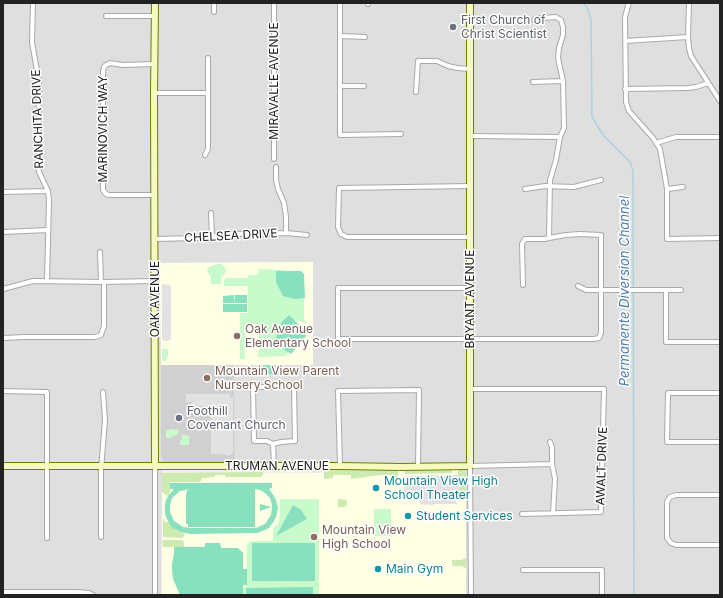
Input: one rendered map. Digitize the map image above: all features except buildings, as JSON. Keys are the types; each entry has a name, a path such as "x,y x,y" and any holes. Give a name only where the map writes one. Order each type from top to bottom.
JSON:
{"street":[{"name":"RANCHITA DRIVE","path":"33,3 32,42 39,82 37,158 39,172 48,191 49,200 47,280"},
{"name":"OAK AVENUE","path":"155,3 155,595"},
{"path":"214,3 214,12"},
{"name":"MIRAVALLE AVENUE","path":"274,3 274,159"},
{"path":"340,3 340,135 401,134"},
{"name":"BRYANT AVENUE","path":"470,3 471,595"},
{"path":"630,3 625,17 626,102 629,111 660,149 667,189 667,239 720,238"},
{"path":"689,3 688,37 691,56 720,101"},
{"path":"106,16 155,16"},
{"path":"534,20 556,17 561,20 563,27 563,35 558,58 563,81 564,128 560,137 550,186 549,238"},
{"path":"341,36 365,37"},
{"path":"625,41 688,37"},
{"path":"205,155 208,149 208,58"},
{"path":"416,92 418,61 437,61 448,66 470,69"},
{"name":"MARINOVICH WAY","path":"154,64 123,65 110,63 104,67 103,71 103,190 108,195 154,195"},
{"path":"534,82 563,81"},
{"path":"625,89 688,88 708,83"},
{"path":"340,86 364,86"},
{"path":"154,93 208,93"},
{"path":"470,136 560,137"},
{"path":"656,143 676,137 720,137"},
{"path":"276,167 276,180 284,204 286,217 286,233"},
{"path":"525,189 550,186 574,187 601,180"},
{"path":"470,186 339,188 338,227 341,234 347,237 470,237"},
{"path":"667,189 683,187"},
{"path":"3,192 48,191"},
{"path":"211,213 212,236"},
{"path":"3,232 48,230"},
{"name":"CHELSEA DRIVE","path":"154,239 200,238 230,234 307,234"},
{"path":"470,288 338,288 338,339 599,338 601,332 601,235 580,234 545,239 525,239 522,247 523,285"},
{"path":"3,338 101,335 104,326 100,252"},
{"path":"3,288 33,281 47,280 102,282 155,281"},
{"path":"578,286 586,290 681,290"},
{"path":"666,291 666,342 720,342"},
{"path":"253,387 294,387 295,441 273,444 254,441 253,387"},
{"name":"AWALT DRIVE","path":"471,389 604,389 601,512 522,514"},
{"path":"340,466 338,391 419,390 418,467"},
{"path":"3,391 47,392 47,538"},
{"path":"101,537 102,466 105,420 103,392"},
{"path":"720,393 668,393 667,442 720,442"},
{"path":"550,442 552,447 552,464 555,479 553,513"},
{"path":"273,444 274,466"},
{"name":"TRUMAN AVENUE","path":"3,466 418,467 552,464"},
{"path":"720,495 676,495 670,497 667,502 667,538 671,543 676,545 720,545"},
{"path":"523,570 602,570 602,595"},
{"path":"3,592 76,592 93,595"}],"shaded area":[{"path":"3,3 720,3 720,595 466,595 466,474 462,470 334,470 313,473 313,463 235,462 234,365 313,364 313,262 160,263 161,456 164,462 162,473 161,595 3,595"},
{"name":"Oak Avenue Elementary School","path":"313,262 313,365 161,365 160,263"},
{"path":"162,284 171,285 171,339 168,341 162,339"},
{"path":"161,365 234,365 235,462 164,462 161,456"},
{"path":"186,394 230,394 230,398 233,396 233,453 229,456 223,454 211,454 211,406 192,406 192,402 186,402"},
{"name":"Mountain View High School","path":"324,471 465,471 466,595 162,595 162,473 321,473"},
{"path":"459,475 459,496 457,496 455,500 457,504 422,505 419,501 405,496 404,476"}],"green space":[{"path":"217,264 222,264 226,269 226,272 221,278 221,284 211,284 211,277 207,268"},
{"path":"258,269 283,270 283,272 304,292 304,320 306,324 301,321 294,321 292,347 286,356 257,357 260,347 258,326 252,323 246,324 244,327 244,332 247,338 244,350 245,359 240,359 240,313 248,313 248,286 224,286 224,280 226,278 248,278 248,275 256,275 259,272"},
{"path":"276,271 301,271 304,274 305,298 295,299 283,296 276,282"},
{"path":"234,295 235,303 223,303 223,296"},
{"path":"235,295 247,295 247,303 235,303"},
{"path":"223,304 235,304 235,312 223,312"},
{"path":"235,304 247,304 247,312 235,312"},
{"path":"289,315 306,332 306,336 291,354 282,348 276,337 281,323"},
{"path":"162,349 168,349 166,361 162,361"},
{"path":"263,365 275,365 275,374 263,376"},
{"path":"166,430 179,430 178,434 170,438 166,438"},
{"path":"182,435 189,436 189,445 180,445"},
{"path":"398,470 398,482 392,482 390,475 351,479 351,475 333,475 333,478 324,479 324,471"},
{"path":"404,470 452,470 452,473 405,474"},
{"path":"458,470 465,471 466,474 466,499 456,498 459,496"},
{"path":"263,472 261,477 225,477 225,475 215,475 214,477 202,478 200,482 170,482 170,492 168,496 162,492 162,473"},
{"path":"170,483 272,483 272,488 269,489 276,500 278,508 276,517 269,528 257,533 190,534 173,528 166,517 166,500 174,489 170,489","holes":["255,489 260,490 270,498 272,505 271,515 265,524 256,528 190,528 183,527 174,521 170,512 170,505 172,498 180,491 187,490 186,524 188,524 188,527 255,527"]},
{"path":"280,499 319,499 319,595 243,595 243,588 246,587 247,545 251,541 273,541 273,528 278,524 280,515"},
{"path":"338,499 347,500 347,505 345,507 338,507"},
{"path":"260,504 272,507 260,511"},
{"path":"293,505 301,510 307,519 276,536"},
{"path":"374,509 391,509 391,536 374,536"},
{"path":"163,518 165,522 168,522 176,530 184,533 184,536 182,538 163,537"},
{"path":"162,540 182,540 184,542 184,547 163,547"},
{"path":"205,543 220,543 221,548 238,548 243,553 243,569 247,569 247,585 243,585 243,595 180,595 173,579 172,571 174,547 205,547"},
{"path":"252,543 315,543 315,581 252,581"},
{"path":"466,558 466,568 461,566 452,566 452,560 461,560"},
{"path":"313,587 313,595 246,595 246,588"}],"waterway":[{"name":"Permanente Diversion Channel","path":"584,3 591,19 592,117 603,135 630,162 633,171 634,595"}],"place":[{"name":"First Church of Christ Scientist","path":"453,27"},
{"name":"Oak Avenue Elementary School","path":"237,336"},
{"name":"Mountain View Parent Nursery School","path":"207,378"},
{"name":"Foothill Covenant Church","path":"179,418"},
{"name":"Mountain View High School Theater","path":"376,488"},
{"name":"Student Services","path":"408,516"},
{"name":"Mountain View High School","path":"314,537"},
{"name":"Main Gym","path":"378,569"}]}
